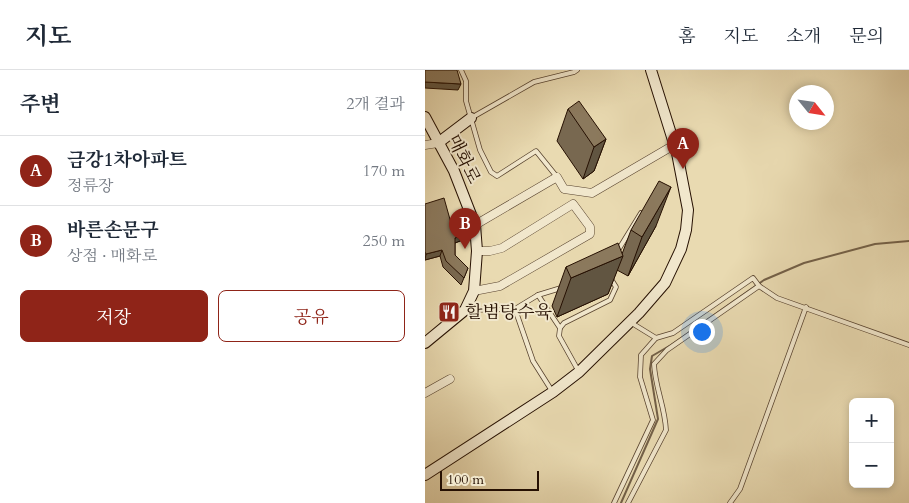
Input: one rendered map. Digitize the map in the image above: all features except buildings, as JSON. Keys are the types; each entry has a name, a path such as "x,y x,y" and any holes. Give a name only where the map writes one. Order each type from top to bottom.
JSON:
{"street":[{"path":"425,475 553,392 579,372 630,322 665,283 681,249 688,210 674,145 651,70"},
{"name":"매화로","path":"425,117 454,171 475,225 477,251 474,291 465,310 425,343"},
{"path":"425,144 438,142 471,118"},
{"path":"475,225 557,178 564,189 592,193 674,145"},
{"path":"474,291 501,286 590,234 590,227 573,204 502,248 477,251"},
{"path":"425,393 450,379"}],"lane":[{"path":"461,70 466,81 466,102 480,150 493,174 497,176 536,151 557,178"},
{"path":"471,118 534,82 577,70"},
{"path":"615,256 643,209"},
{"path":"579,372 559,336 560,328 564,323 610,300 616,287 608,276"},
{"path":"614,503 653,420 640,377 641,355 656,338 673,333 753,278 759,286 777,298 909,345"},
{"path":"628,503 666,430 666,417 654,364 667,350 759,286"},
{"path":"465,310 515,309 538,295 563,287"},
{"path":"538,295 560,328"},
{"path":"730,503 739,490 806,307"},
{"path":"515,309 533,361 553,392"},
{"path":"630,322 656,338"}],"waterway":[{"path":"621,503 658,419 650,369 652,356 671,345 764,280 804,263 875,244 909,241"}],"place":[{"name":"금강1차아파트","path":"683,169"},
{"name":"바른손문구","path":"465,249"},
{"name":"할범탕수육","path":"449,312"}]}
